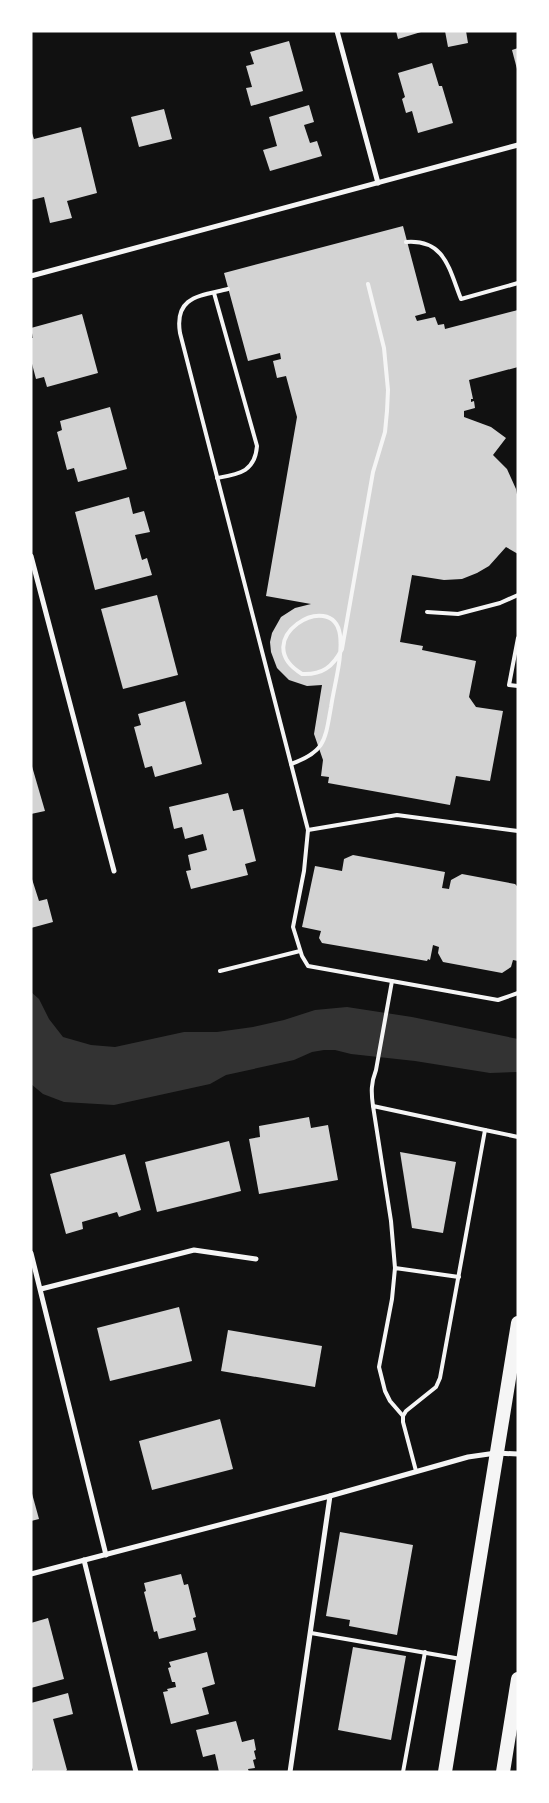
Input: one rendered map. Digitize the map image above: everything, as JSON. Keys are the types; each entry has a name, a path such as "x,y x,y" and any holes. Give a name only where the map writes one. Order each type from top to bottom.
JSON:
{"highway":[{"path":"445,1772 518,1323"},
{"path":"503,1772 518,1679"}],"street":[{"path":"337,31 378,183"},
{"path":"31,276 518,145"},
{"path":"31,556 114,871"},
{"path":"41,1290 194,1250 256,1259"},
{"path":"31,1254 106,1555"},
{"path":"31,1574 330,1496 468,1457 496,1453 518,1454"},
{"path":"290,1772 330,1496"},
{"path":"84,1560 136,1772"}],"lane":[{"path":"406,242 418,241 430,245 439,252 446,263 461,299 518,283"},
{"path":"291,764 315,753 327,730 340,650 340,635 337,625 330,618 310,617 297,623 290,629 284,644 284,654 288,663 302,674 321,673 332,665 342,649 373,472 385,432 387,383 384,348 368,284"},
{"path":"228,289 191,300 183,305 178,318 217,478 308,830 304,871 294,927 300,951 308,966 498,1000 518,993"},
{"path":"214,293 257,446 256,457 251,467 238,474 217,478"},
{"path":"427,612 458,614 500,603 518,595"},
{"path":"518,638 509,684 518,686"},
{"path":"308,830 396,815 518,831"},
{"path":"220,972 300,951"},
{"path":"392,981 376,1070 371,1081 371,1093 391,1221 394,1268 392,1299 379,1367 385,1391 390,1401 403,1416 416,1471"},
{"path":"374,1106 518,1137"},
{"path":"403,1416 413,1405 436,1387 440,1378 485,1130"},
{"path":"394,1268 459,1277"},
{"path":"311,1633 464,1660"},
{"path":"403,1772 425,1652"}],"shaded area":[{"path":"31,992 39,999 49,1019 63,1037 91,1045 115,1047 184,1032 217,1032 253,1027 315,1010 347,1007 412,1017 518,1039 518,1072 490,1073 415,1061 324,1050 312,1052 294,1060 226,1075 210,1084 114,1105 64,1102 43,1094 31,1084"}],"building":[{"path":"396,31 421,31 421,32 398,39"},
{"path":"445,31 466,31 468,43 448,47"},
{"path":"289,41 303,91 251,106 246,88 252,87 246,66 254,64 250,52"},
{"path":"518,48 518,69 517,69 512,50"},
{"path":"432,63 439,86 442,86 453,123 418,133 412,111 406,113 402,99 405,97 398,73"},
{"path":"309,105 314,122 304,125 310,143 317,141 322,156 270,171 263,150 277,146 269,117"},
{"path":"164,109 172,139 139,147 131,117"},
{"path":"81,127 97,193 67,201 72,218 50,223 44,197 31,200 31,130 34,139"},
{"path":"403,226 426,313 415,316 417,321 435,317 438,325 444,324 445,329 518,310 518,367 469,380 473,399 471,399 471,402 474,401 475,408 464,411 464,417 491,427 506,438 493,455 507,469 516,489 518,500 518,554 506,547 489,566 462,579 444,580 412,575 400,642 423,646 422,650 476,661 469,697 476,707 503,711 490,781 456,776 450,805 328,783 329,777 321,776 323,760 314,734 322,685 307,686 289,680 277,668 271,652 270,642 272,633 281,617 295,608 311,604 266,596 297,417 286,376 277,378 273,361 281,359 280,353 248,361 224,273"},
{"path":"82,314 98,373 47,387 44,377 36,379 31,360 31,338 33,338 31,328"},
{"path":"110,407 127,469 78,482 74,468 67,470 57,432 62,430 60,421"},
{"path":"129,497 133,514 144,511 150,532 135,535 142,560 147,558 152,575 95,590 75,512"},
{"path":"157,595 178,675 123,689 101,609"},
{"path":"185,701 202,764 155,777 152,766 145,768 134,727 141,725 138,714"},
{"path":"31,763 45,811 31,814"},
{"path":"228,793 233,811 243,809 256,861 245,864 248,875 191,889 186,871 191,870 188,855 207,850 203,834 185,839 182,827 174,829 169,807"},
{"path":"353,855 445,872 442,888 449,889 451,880 462,874 515,884 518,887 518,961 513,960 511,967 502,973 443,962 438,953 439,947 433,945 430,960 428,959 427,961 322,943 319,938 321,931 302,927 315,866 342,871 344,859"},
{"path":"31,876 39,901 47,899 53,922 31,928"},
{"path":"309,1117 311,1128 328,1125 338,1180 259,1194 249,1139 260,1137 259,1126"},
{"path":"229,1141 241,1191 157,1212 145,1162"},
{"path":"400,1152 456,1162 443,1233 412,1228"},
{"path":"125,1154 141,1210 119,1217 117,1212 82,1222 83,1229 66,1234 50,1174"},
{"path":"179,1307 192,1361 110,1381 97,1328"},
{"path":"228,1330 322,1346 315,1387 221,1371"},
{"path":"220,1419 233,1469 152,1490 139,1441"},
{"path":"31,1490 39,1519 31,1521"},
{"path":"340,1532 413,1545 397,1635 349,1626 350,1620 326,1616"},
{"path":"181,1574 184,1585 188,1584 196,1617 193,1618 196,1630 159,1639 157,1631 154,1632 144,1592 146,1591 144,1583"},
{"path":"48,1618 64,1679 31,1688 31,1623"},
{"path":"353,1647 406,1656 391,1740 338,1730"},
{"path":"207,1652 215,1684 202,1688 209,1714 171,1724 163,1692 176,1687 175,1682 172,1682 168,1668 171,1667 169,1662"},
{"path":"68,1693 73,1714 53,1719 67,1770 65,1772 33,1772 31,1764 31,1703"},
{"path":"236,1721 242,1742 254,1739 256,1759 253,1760 255,1768 248,1769 249,1772 219,1772 215,1754 203,1757 196,1730"}]}
